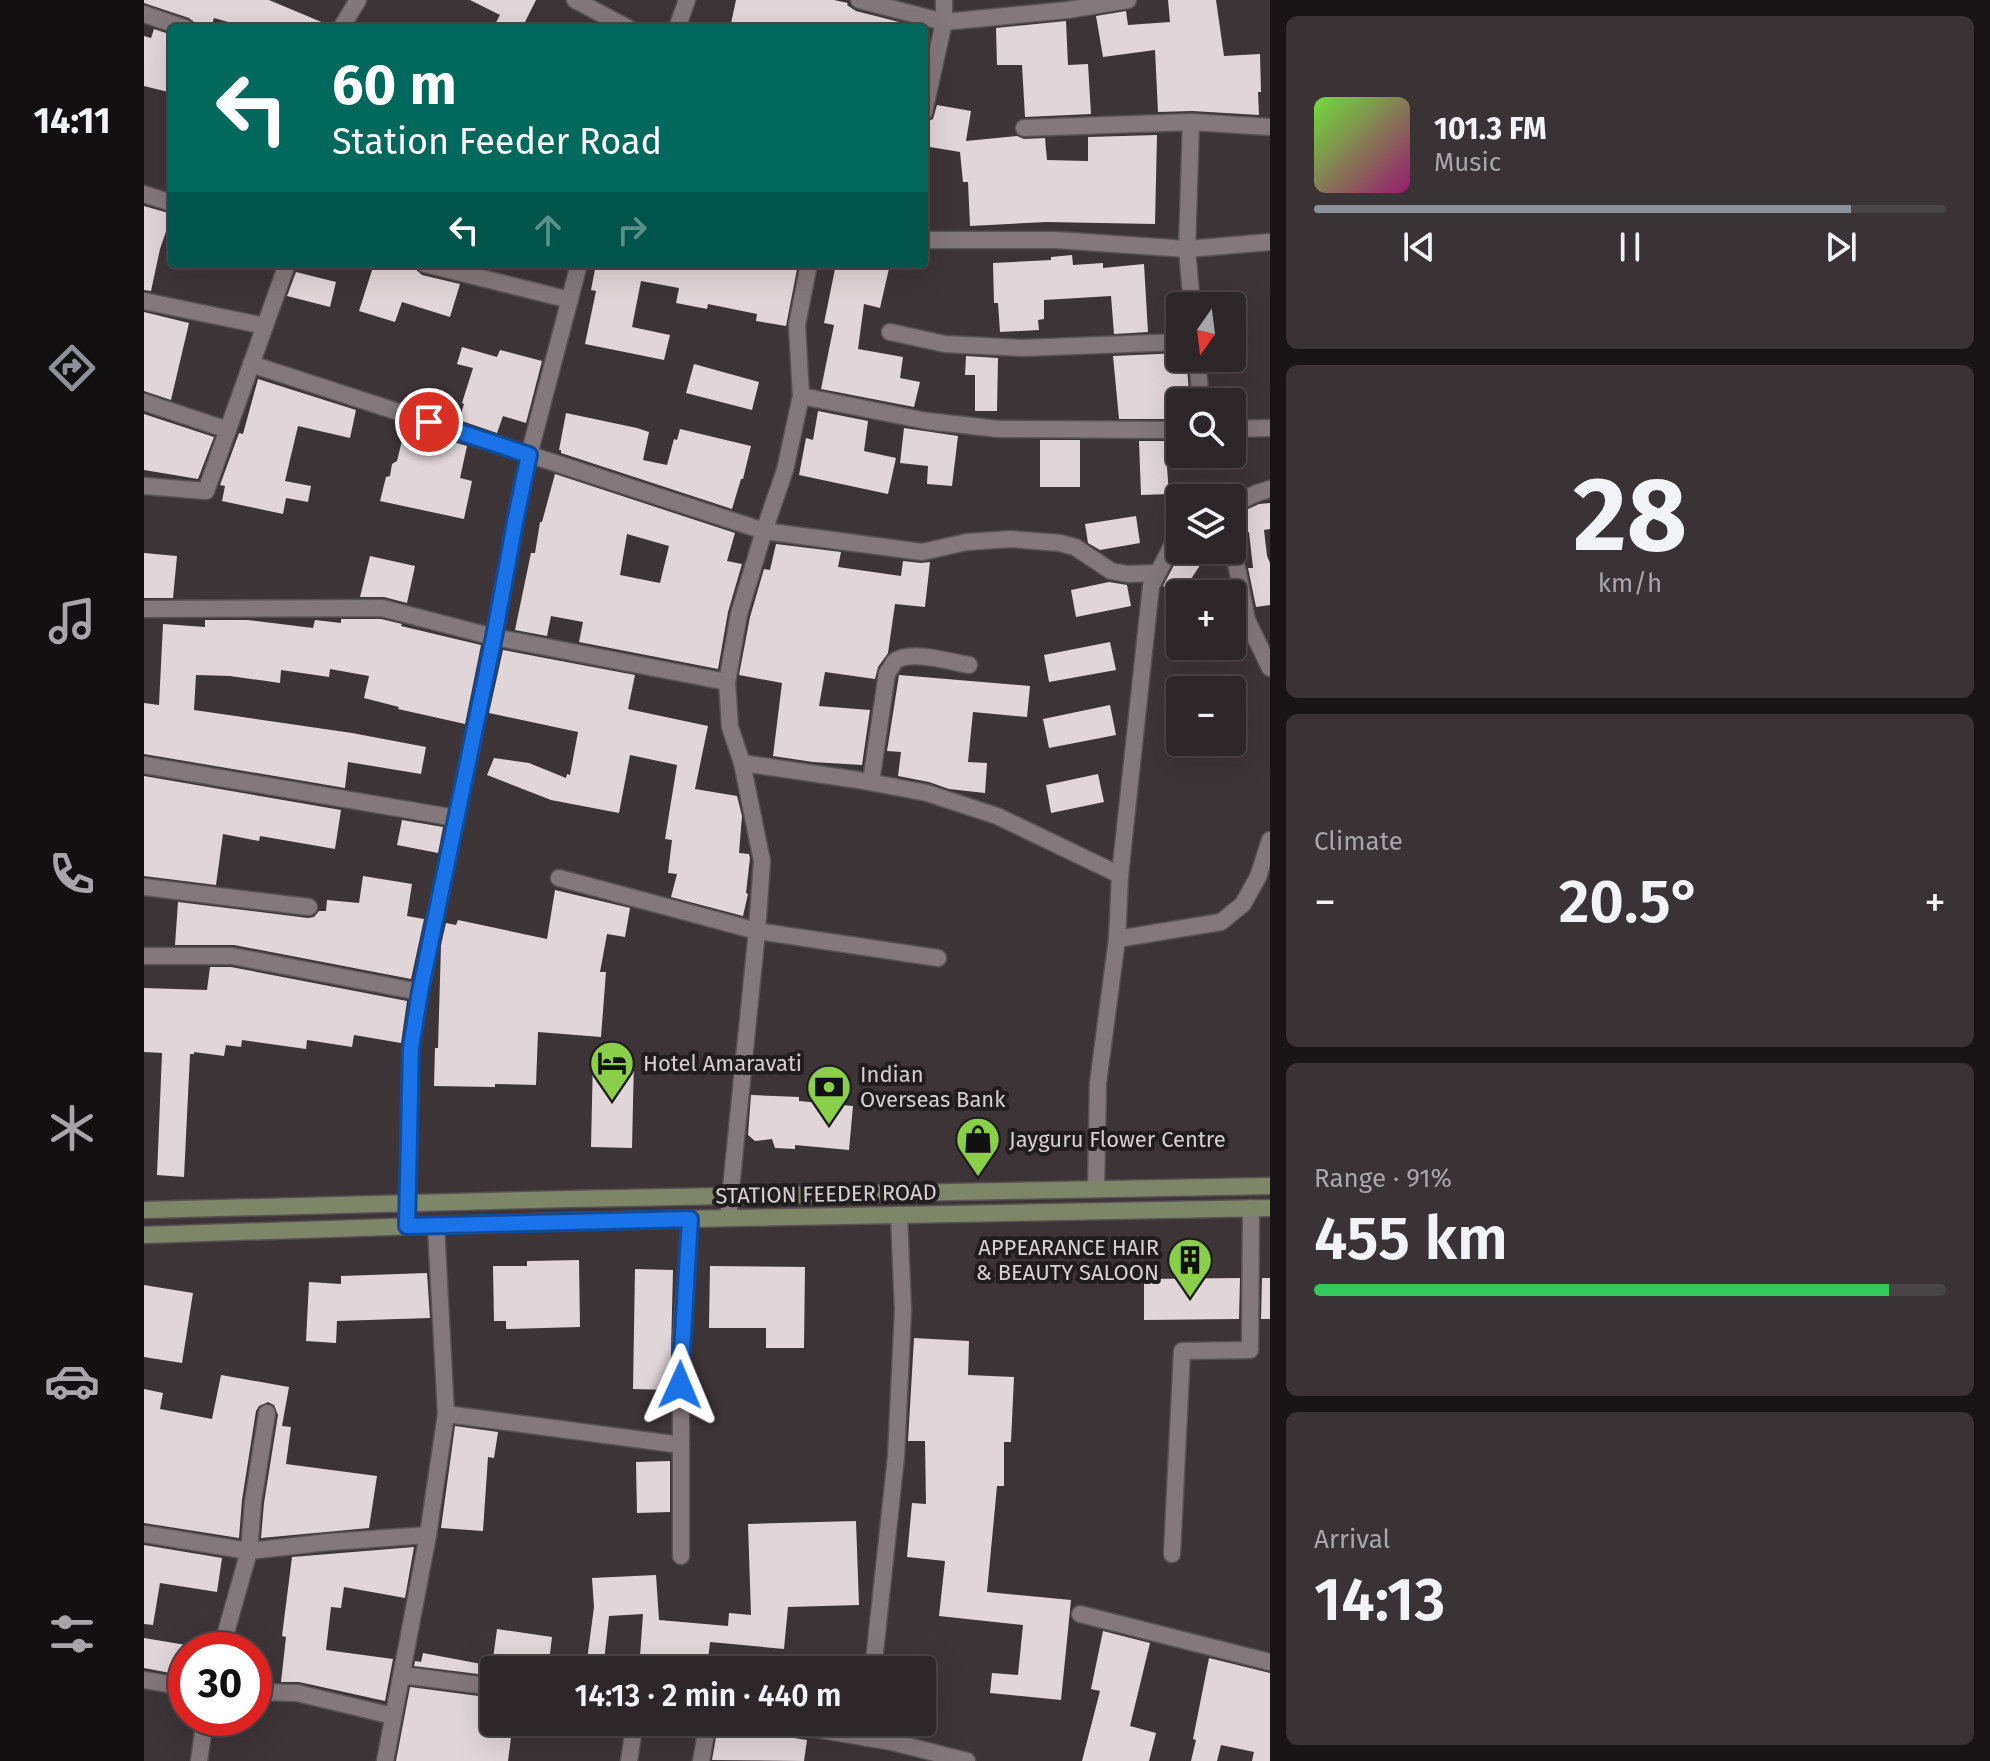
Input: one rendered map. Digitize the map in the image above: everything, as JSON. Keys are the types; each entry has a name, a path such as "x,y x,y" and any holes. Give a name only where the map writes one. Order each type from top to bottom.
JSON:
{"street":[{"path":"343,24 358,0"},
{"path":"575,0 620,24"},
{"path":"678,24 687,0"},
{"path":"859,0 944,22 1068,10 1128,0"},
{"path":"928,94 944,22 944,0"},
{"path":"150,10 177,24"},
{"path":"1024,128 1191,122 1270,127"},
{"path":"1191,122 1187,249 1191,292"},
{"path":"144,194 168,202"},
{"path":"928,240 1056,240 1187,249 1270,242"},
{"path":"144,486 206,491 286,268"},
{"path":"441,268 570,300"},
{"path":"407,1226 411,1047 420,992 529,455 578,268"},
{"path":"728,1218 762,861 742,763 730,727 727,682 739,614 785,470 801,396 797,325 808,268"},
{"path":"144,301 265,326"},
{"path":"890,332 945,344 1023,348 1166,343"},
{"path":"251,364 764,531 922,552 967,542 1011,539 1060,543 1075,547 1111,571 1158,573"},
{"path":"801,396 927,421 999,429 1166,430"},
{"path":"144,402 228,430"},
{"path":"1246,429 1270,428"},
{"path":"1246,498 1270,489"},
{"path":"1096,1189 1098,1083 1117,939 1120,875 1151,586 1166,558"},
{"path":"1236,564 1247,620 1270,668"},
{"path":"144,609 382,608 494,637 727,682"},
{"path":"871,782 887,673 893,663 904,657 919,656 969,665"},
{"path":"742,763 927,793 997,816 1120,875"},
{"path":"144,765 456,818"},
{"path":"1117,939 1221,922 1243,904 1258,877 1270,840"},
{"path":"559,878 757,931 938,958"},
{"path":"144,887 309,907"},
{"path":"144,956 232,956 420,992"},
{"name":"STATION FEEDER ROAD","path":"144,1210 1270,1186"},
{"path":"1172,1554 1182,1351 1250,1350 1251,1208"},
{"name":"STATION FEEDER ROAD","path":"144,1235 728,1218 1270,1208"},
{"path":"875,1656 896,1457 903,1310 899,1215"},
{"path":"681,1556 681,1342 690,1219"},
{"path":"385,1761 428,1535 446,1414 436,1227"},
{"path":"226,1632 249,1551 267,1413"},
{"path":"446,1414 681,1445"},
{"path":"144,1534 249,1551 428,1535"},
{"path":"1080,1614 1270,1662"},
{"path":"402,1675 480,1685"},
{"path":"144,1680 168,1684"},
{"path":"272,1692 297,1693 393,1716"},
{"path":"199,1761 202,1736"},
{"path":"629,1761 633,1736"},
{"path":"701,1761 705,1736"},
{"path":"880,1736 967,1761"}],"building":[{"path":"144,0 269,0 326,24 235,24 214,18 212,24 201,24 144,3"},
{"path":"470,0 536,0 524,24 495,24 500,15"},
{"path":"736,0 834,0 848,3 856,11 907,24 731,24"},
{"path":"1168,0 1216,0 1224,56 1260,54 1259,115 1158,112 1155,50 1103,57 1096,16 1126,11 1128,25 1170,22"},
{"path":"1066,21 1068,65 1088,64 1091,114 1025,117 1022,65 997,65 996,28"},
{"path":"154,29 168,34 168,92 144,86 144,36 151,38"},
{"path":"937,105 971,111 966,141 1017,136 1024,139 1045,138 1047,160 1088,161 1088,137 1157,135 1155,224 1046,222 970,226 968,182 963,182 960,152 928,147 928,121 933,119"},
{"path":"144,206 168,213 168,226 151,291 144,290"},
{"path":"1072,255 1073,265 1103,263 1103,268 1144,264 1148,332 1114,334 1111,296 1044,300 1044,319 1038,320 1039,330 1000,332 998,303 994,303 993,263 1051,260 1051,257"},
{"path":"373,268 414,268 422,275 460,284 450,317 402,302 395,322 359,311"},
{"path":"595,268 797,268 786,326 756,321 757,314 708,304 707,309 676,303 679,288 641,281 632,327 670,335 664,360 585,344 596,291 591,290"},
{"path":"835,268 889,268 880,308 864,304 858,349 903,357 900,378 920,382 914,407 821,389 834,325 824,323"},
{"path":"296,272 336,282 330,307 287,296"},
{"path":"144,312 189,323 171,400 144,391"},
{"path":"462,347 497,357 500,350 542,361 526,423 503,416 497,433 459,420 473,368 457,364"},
{"path":"1166,354 1166,372 1187,372 1189,388 1166,388 1166,419 1119,419 1113,356"},
{"path":"966,356 998,358 997,411 975,411 975,375 965,375"},
{"path":"694,364 759,382 752,410 686,393"},
{"path":"258,379 356,410 350,438 298,426 285,481 311,486 308,502 286,498 283,514 222,501 225,486 220,485 239,433 243,434"},
{"path":"818,411 868,421 864,451 896,458 888,494 799,475 806,438 813,440"},
{"path":"566,413 649,432 643,460 667,465 680,429 751,446 732,509 561,453"},
{"path":"144,414 214,437 198,479 144,470"},
{"path":"405,428 467,446 460,478 472,481 464,519 380,501 386,477 390,476 392,464 397,461"},
{"path":"904,428 958,436 952,486 927,484 928,466 900,463"},
{"path":"1040,440 1080,440 1080,487 1040,487"},
{"path":"1139,441 1166,441 1166,494 1141,495"},
{"path":"555,474 735,533 727,561 742,564 728,612 718,669 579,642 583,622 551,616 547,636 515,630 531,553 535,553","holes":["627,534 669,546 660,583 620,575"]},
{"path":"1270,503 1270,529 1264,530 1270,563 1270,605 1256,607 1248,568 1253,568 1249,532 1246,533 1246,510"},
{"path":"1136,516 1140,543 1100,550 1088,543 1085,524"},
{"path":"776,544 841,552 838,567 901,576 903,561 930,562 925,607 895,604 888,653 878,667 875,679 825,672 819,706 870,710 862,765 773,756 782,683 739,675 750,617 764,569 770,570"},
{"path":"144,553 177,556 173,598 144,598"},
{"path":"370,556 415,566 407,603 384,597 360,597"},
{"path":"1175,564 1201,564 1190,580 1166,580"},
{"path":"1109,582 1127,585 1131,606 1076,617 1071,590"},
{"path":"341,619 381,619 481,645 465,724 364,698 369,676 330,669 329,677 281,670 280,683 196,675 194,710 426,747 421,774 348,762 345,788 144,754 144,703 159,705 163,624 205,627 205,620 247,620 313,628 315,620 341,623"},
{"path":"1110,642 1116,670 1049,682 1044,655"},
{"path":"503,650 635,675 628,709 708,726 695,789 737,796 742,816 739,853 749,854 750,858 743,916 671,897 677,874 668,873 672,840 665,839 677,765 630,755 619,813 551,800 487,775 494,758 529,763 566,778 567,774 570,775 578,732 489,713"},
{"path":"899,675 1030,686 1027,717 973,712 968,762 987,763 985,793 949,789 898,776 901,752 887,751"},
{"path":"1110,705 1116,735 1049,748 1043,719"},
{"path":"1098,774 1104,802 1051,813 1046,785"},
{"path":"144,776 341,810 335,849 260,836 259,841 223,834 216,885 144,876"},
{"path":"402,820 443,827 438,853 397,845"},
{"path":"363,876 412,884 407,916 424,919 411,979 234,945 175,945 178,902 308,918 319,911 326,911 327,900 359,903"},
{"path":"555,890 630,908 625,937 607,934 600,972 606,972 601,1037 538,1032 536,1085 434,1086 441,945 446,923 456,925 458,920 547,939"},
{"path":"210,967 231,967 407,1001 401,1043 354,1035 352,1047 307,1040 306,1049 242,1040 241,1047 226,1045 224,1056 190,1054 184,1177 157,1175 162,1053 144,1052 144,988 207,990"},
{"name":"Hotel Amaravati","path":"593,1057 634,1058 632,1148 591,1147"},
{"path":"751,1095 799,1097 799,1101 853,1106 849,1150 795,1145 795,1149 775,1148 772,1139 755,1141 748,1135"},
{"path":"579,1260 580,1327 506,1329 506,1321 494,1321 493,1266 527,1266 527,1261"},
{"path":"710,1266 805,1267 804,1348 766,1348 766,1328 709,1328"},
{"path":"635,1269 673,1270 670,1390 633,1389"},
{"path":"427,1273 430,1318 337,1321 336,1343 306,1341 309,1282 341,1284 341,1276"},
{"name":"APPEARANCE HAIR & BEAUTY SALOON","path":"1240,1278 1239,1319 1144,1320 1144,1279"},
{"path":"1262,1278 1270,1278 1270,1319 1261,1319"},
{"path":"144,1285 193,1293 182,1363 144,1357"},
{"path":"914,1338 969,1341 968,1375 1014,1377 1011,1442 1004,1442 1004,1486 997,1486 987,1592 1071,1600 1061,1700 990,1693 992,1673 1018,1675 1023,1625 939,1616 945,1561 907,1557 912,1503 926,1504 925,1441 908,1441"},
{"path":"221,1375 289,1387 282,1426 291,1427 286,1464 377,1476 369,1528 261,1538 278,1415 274,1405 268,1402 256,1411 239,1538 144,1523 144,1389 163,1393 160,1409 212,1419"},
{"path":"455,1426 498,1432 494,1458 488,1457 483,1531 441,1528"},
{"path":"670,1461 670,1512 637,1513 636,1462"},
{"path":"856,1521 859,1605 788,1607 784,1649 710,1642 708,1656 640,1656 643,1614 609,1616 605,1656 588,1656 594,1607 592,1578 656,1575 659,1620 728,1626 729,1613 751,1615 748,1524"},
{"path":"144,1545 222,1558 217,1592 160,1583 153,1625 144,1624"},
{"path":"414,1547 405,1598 344,1587 341,1608 331,1607 326,1650 393,1659 385,1701 299,1682 281,1682 286,1637 282,1636 292,1557"},
{"path":"497,1629 552,1637 550,1654 562,1656 493,1656"},
{"path":"1103,1631 1150,1643 1130,1726 1156,1733 1149,1761 1082,1761 1100,1691 1091,1689"},
{"path":"144,1638 168,1642 168,1673 144,1668"},
{"path":"423,1653 480,1664 480,1674 414,1666 415,1661 421,1662"},
{"path":"1209,1658 1270,1673 1270,1761 1252,1761 1254,1752 1221,1745 1217,1761 1191,1761"},
{"path":"410,1687 480,1696 480,1736 511,1736 508,1761 396,1761"},
{"path":"716,1736 782,1736 807,1740 804,1761 712,1760"}],"place":[{"name":"Hotel Amaravati","path":"612,1102"},
{"name":"Indian Overseas Bank","path":"829,1126"},
{"name":"Jayguru Flower Centre","path":"978,1178"},
{"name":"APPEARANCE HAIR & BEAUTY SALOON","path":"1190,1299"}],"route":[{"path":"429,422 529,455 411,1047 407,1226 690,1219 680,1385"}]}
